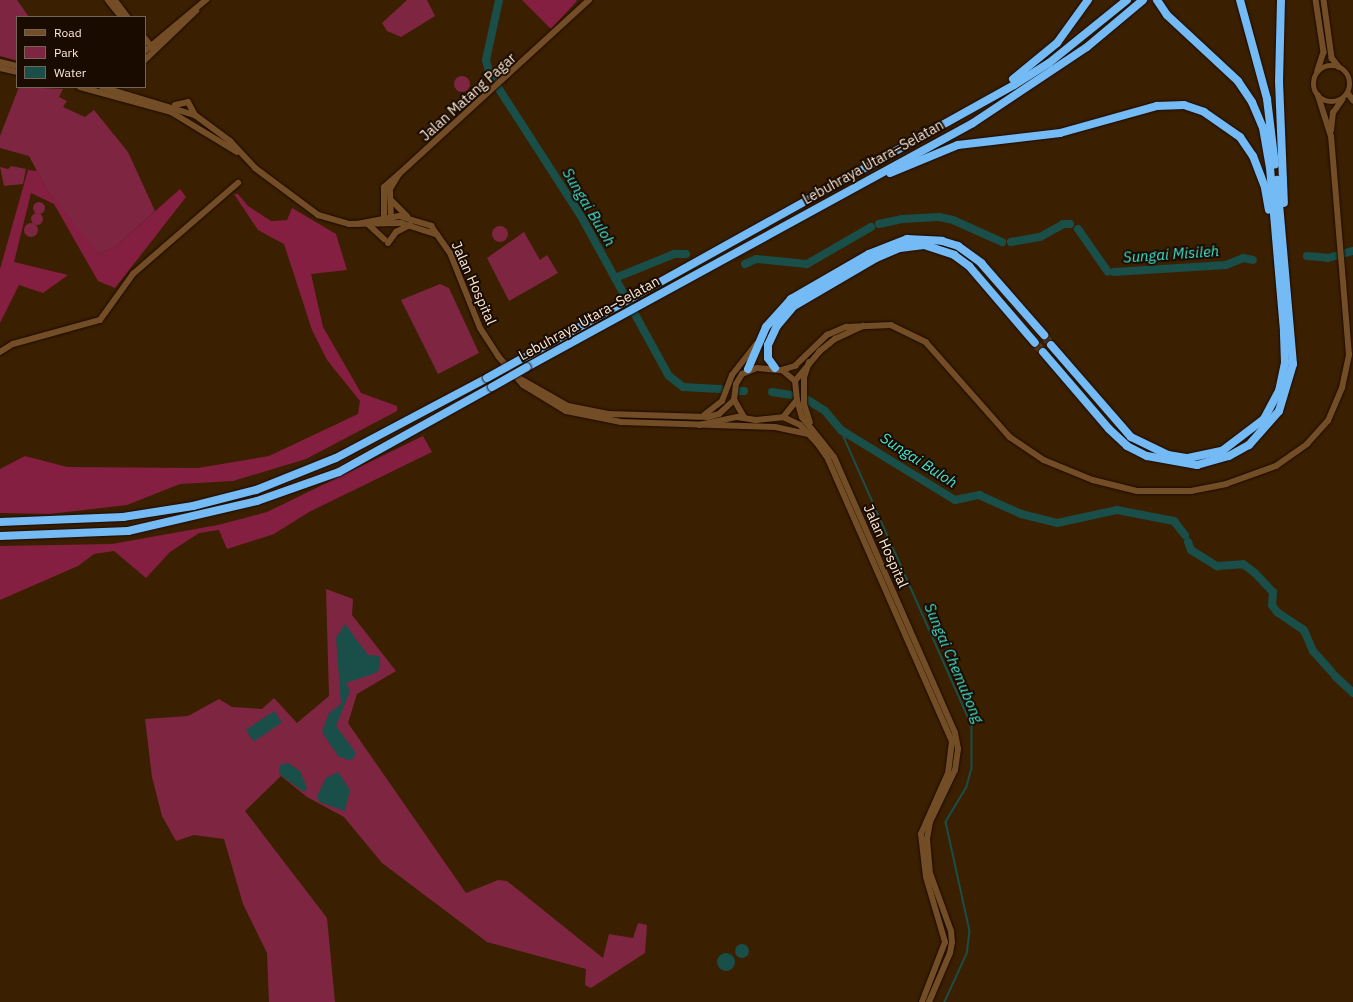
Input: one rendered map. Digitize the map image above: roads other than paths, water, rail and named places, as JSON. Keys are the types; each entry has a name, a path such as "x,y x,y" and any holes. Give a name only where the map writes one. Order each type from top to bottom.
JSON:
{"highway":[{"path":"989,99 1057,43 1088,0"},
{"name":"Lebuhraya Utara–Selatan","path":"0,536 128,531 257,501 339,472 612,320 648,295 989,99 1049,63 1127,0"},
{"name":"Lebuhraya Utara–Selatan","path":"0,522 123,517 193,506 256,490 336,458 608,312 648,295 832,199 973,123 1032,86 1087,47 1143,0"},
{"path":"1157,0 1178,26 1220,61 1252,102 1263,128 1270,168 1278,278"},
{"path":"1240,0 1272,124 1286,272"},
{"path":"1043,352 1127,446 1168,462 1197,465 1229,456 1263,433 1287,392 1289,363 1279,81 1281,0"},
{"path":"832,199 937,151 958,145 1041,135 1157,106 1184,105 1222,123 1240,137 1253,156 1266,188 1278,278 1288,330"},
{"path":"748,370 762,334 777,311 791,299 869,254 907,239 942,241 958,246 981,263 1044,335"},
{"path":"779,369 768,358 768,345 794,306 876,258 900,248 924,245 954,255 969,266 1035,343"},
{"path":"998,300 1007,293"},
{"path":"1052,345 1131,437 1168,455 1188,458 1222,451 1252,432 1264,419 1280,390 1289,363"}],"main road":[{"name":"Jalan Matang Pagar","path":"389,193 399,174 504,81 589,0"},
{"path":"0,62 16,66"},
{"path":"0,68 16,72"},
{"name":"Jalan Hospital","path":"90,88 116,91 183,109 195,115 230,141 240,153"},
{"path":"131,88 137,96"},
{"name":"Jalan Hospital","path":"116,91 171,112 210,134 240,153 304,207 335,222 369,225 392,223 411,225 437,235"},
{"path":"172,105 188,102 195,115"},
{"path":"183,109 210,134"},
{"path":"385,224 384,187 399,174"},
{"path":"389,193 392,223"},
{"path":"389,193 396,209 408,217"},
{"name":"Jalan Hospital","path":"357,224 384,216 391,216 408,217 431,226 450,253 480,328 498,356 519,378 523,385 566,411 606,421 775,427 812,433"},
{"path":"369,225 386,241 402,228 411,225"},
{"path":"699,418 718,406 732,375 762,334"},
{"path":"809,362 804,377 804,404 812,433"},
{"path":"744,417 734,400 736,384 748,370 779,369 795,381 797,400 783,417"},
{"name":"Jalan Hospital","path":"519,378 568,406 590,412 699,418 719,414 734,400"},
{"name":"Jalan Hospital","path":"797,400 802,417 832,466 952,741 948,773 922,834 926,877 945,942 922,1002"},
{"name":"Jalan Hospital","path":"699,425 744,417 783,417 812,433 834,457 955,733 958,749 955,770 930,822 927,839 930,873 952,942 929,1002"},
{"path":"756,427 775,418"}],"street":[{"path":"108,0 121,16"},
{"path":"115,0 127,16"},
{"path":"146,59 206,0"},
{"path":"1316,0 1324,52 1314,85 1331,137"},
{"path":"1324,0 1332,58 1348,75 1348,93 1353,100"},
{"path":"153,52 147,48 196,10"},
{"path":"146,37 158,40"},
{"path":"1318,73 1327,66 1339,67"},
{"path":"779,369 800,362 827,335 846,327 867,324 891,324 926,342 992,421 1044,460 1093,480 1137,491 1182,492 1226,484 1276,466 1307,444 1328,421 1342,388 1349,355 1331,137 1332,113 1348,93"},
{"path":"1318,96 1329,102 1342,100"},
{"path":"0,352 13,344 100,320 133,274 238,183"},
{"path":"795,381 809,362 835,339 867,324"}],"water":[{"path":"345,624 368,655 380,656 380,668 376,673 346,683 350,691 336,726 356,753 353,759 348,760 338,756 322,732 329,713 341,704 336,638"},
{"path":"274,711 282,723 254,742 246,730"},
{"path":"288,763 300,771 307,788 304,792 279,774 280,765"},
{"path":"338,772 350,790 345,811 319,802 317,796 326,778"},
{"path":"739,944 745,944 749,948 749,954 745,958 739,958 735,954 735,948"},
{"path":"726,953 732,956 735,962 732,968 726,971 720,968 717,962 720,956"}],"waterway":[{"name":"Sungai Buloh","path":"499,0 486,60 490,75 582,218 669,376 683,387 720,389"},
{"name":"Sungai Misileh","path":"879,224 902,219 939,217 953,220 1002,242"},
{"name":"Sungai Misileh","path":"1011,242 1040,237 1063,224 1070,224"},
{"name":"Sungai Misileh","path":"745,264 756,259 807,264 871,227"},
{"name":"Sungai Misileh","path":"1078,229 1108,272"},
{"name":"Sungai Misileh","path":"1307,256 1328,258 1353,251"},
{"name":"Sungai Misileh","path":"615,278 674,254 686,254"},
{"name":"Sungai Misileh","path":"1114,272 1226,265 1243,258 1253,260"},
{"name":"Sungai Buloh","path":"736,391 744,391"},
{"name":"Sungai Buloh","path":"772,392 790,395"},
{"name":"Sungai Buloh","path":"806,399 825,411 841,430 955,500 979,495 1021,514 1057,523 1117,510 1174,521 1185,535"},
{"name":"Sungai Chemubong","path":"841,430 972,726 972,768 967,787 946,822 970,931 967,954 945,1002"},
{"name":"Sungai Buloh","path":"1188,542 1191,550 1217,566 1243,564 1255,573 1273,592 1272,605 1277,612 1304,630 1313,651 1332,672"},
{"name":"Sungai Buloh","path":"1335,676 1353,693"}],"tunnel":[{"path":"1044,335 1051,345"},
{"path":"1035,343 1043,352"}]}
